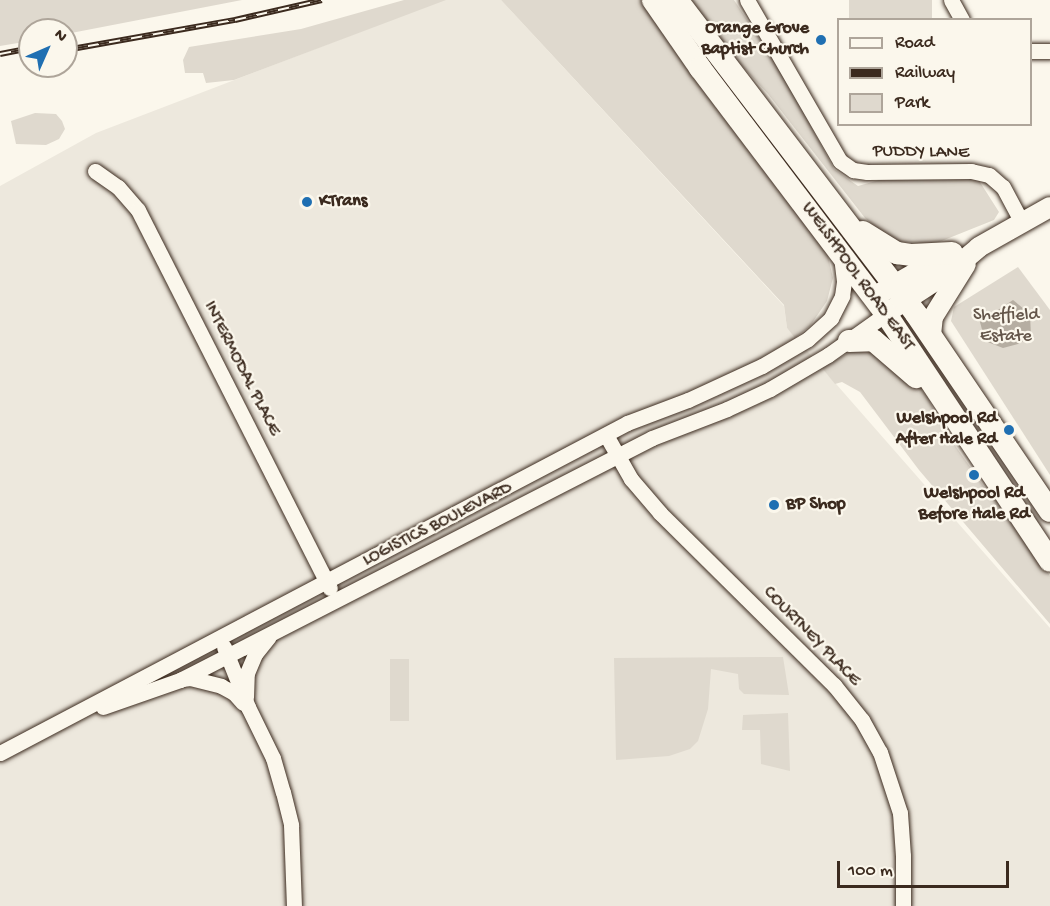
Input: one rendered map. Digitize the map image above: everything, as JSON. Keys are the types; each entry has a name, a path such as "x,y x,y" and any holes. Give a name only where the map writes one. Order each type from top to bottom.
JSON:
{"highway":[{"name":"WELSHPOOL ROAD EAST","path":"653,0 700,68 840,250 880,306 1050,561"},
{"name":"WELSHPOOL ROAD EAST","path":"677,0 736,80 788,142 900,292 1050,511"},
{"path":"847,220 897,253 912,255 967,251"},
{"path":"849,341 873,340 913,373 988,486 1011,504"}],"main road":[{"path":"880,306 967,251 1050,207"},
{"path":"931,335 933,317 958,279 967,251"}],"street":[{"name":"PUDDY LANE","path":"747,0 840,161 853,170 867,172 971,171 989,175 1003,187 1022,222"},
{"path":"951,0 961,18"},
{"path":"1032,51 1050,51"},
{"name":"INTERMODAL PLACE","path":"95,171 118,187 138,210 336,599"},
{"name":"LOGISTICS BOULEVARD","path":"0,753 636,419 688,400 762,366 808,339 831,318 842,296 843,267 840,250"},
{"name":"LOGISTICS BOULEVARD","path":"61,722 182,679 652,438 756,395 849,341 880,306"},
{"name":"COURTNEY PLACE","path":"606,435 632,479 660,513 834,685 862,720 880,752 900,813 903,906"},
{"path":"248,707 245,693 247,672 255,654 269,638 286,625"},
{"path":"219,636 248,707 273,759 288,809 294,863 294,906"},
{"path":"182,679 190,678 221,686 234,693 248,707"}],"shaded area":[{"path":"443,0 501,0 784,306 787,328 1050,628 1050,906 0,906 0,186 96,133"},
{"path":"1013,300 1030,314 1031,337 1003,348 985,341 980,322"}],"green space":[{"path":"0,0 242,0 78,32 78,18 18,18 18,43 0,46"},
{"path":"404,0 446,0 234,80 206,83 203,73 185,73 183,60 189,47 301,29"},
{"path":"501,0 647,0 827,252 833,278 827,301 810,326 795,338 787,328 784,305"},
{"path":"692,0 734,0 784,76 834,169 858,186 890,177 963,176 978,179 999,212 994,220 934,244 892,241 865,218 768,94 717,39"},
{"path":"849,0 932,0 932,18 849,18"},
{"path":"35,113 56,114 65,129 59,139 46,145 16,144 11,121"},
{"name":"Sheffield Estate","path":"1018,267 1050,310 1050,475 951,321 954,307"},
{"path":"872,347 894,360 927,396 942,427 987,491 1017,520 1050,576 1050,624 919,470 860,392 842,382 835,384 822,368 857,348"},
{"path":"783,657 789,695 744,694 739,689 738,674 711,669 708,709 698,741 690,749 669,756 616,760 614,658"},
{"path":"390,659 409,659 409,721 390,721"},
{"path":"788,713 790,771 761,764 760,730 742,730 743,715"}],"railway":[{"path":"78,48 235,20 322,0"},
{"path":"0,54 18,50"}],"place":[{"name":"Orange Grove Baptist Church","path":"821,40"},
{"name":"KTrans","path":"307,202"},
{"name":"Welshpool Rd After Hale Rd","path":"1009,430"},
{"name":"Welshpool Rd Before Hale Rd","path":"974,475"},
{"name":"BP Shop","path":"774,505"}]}
